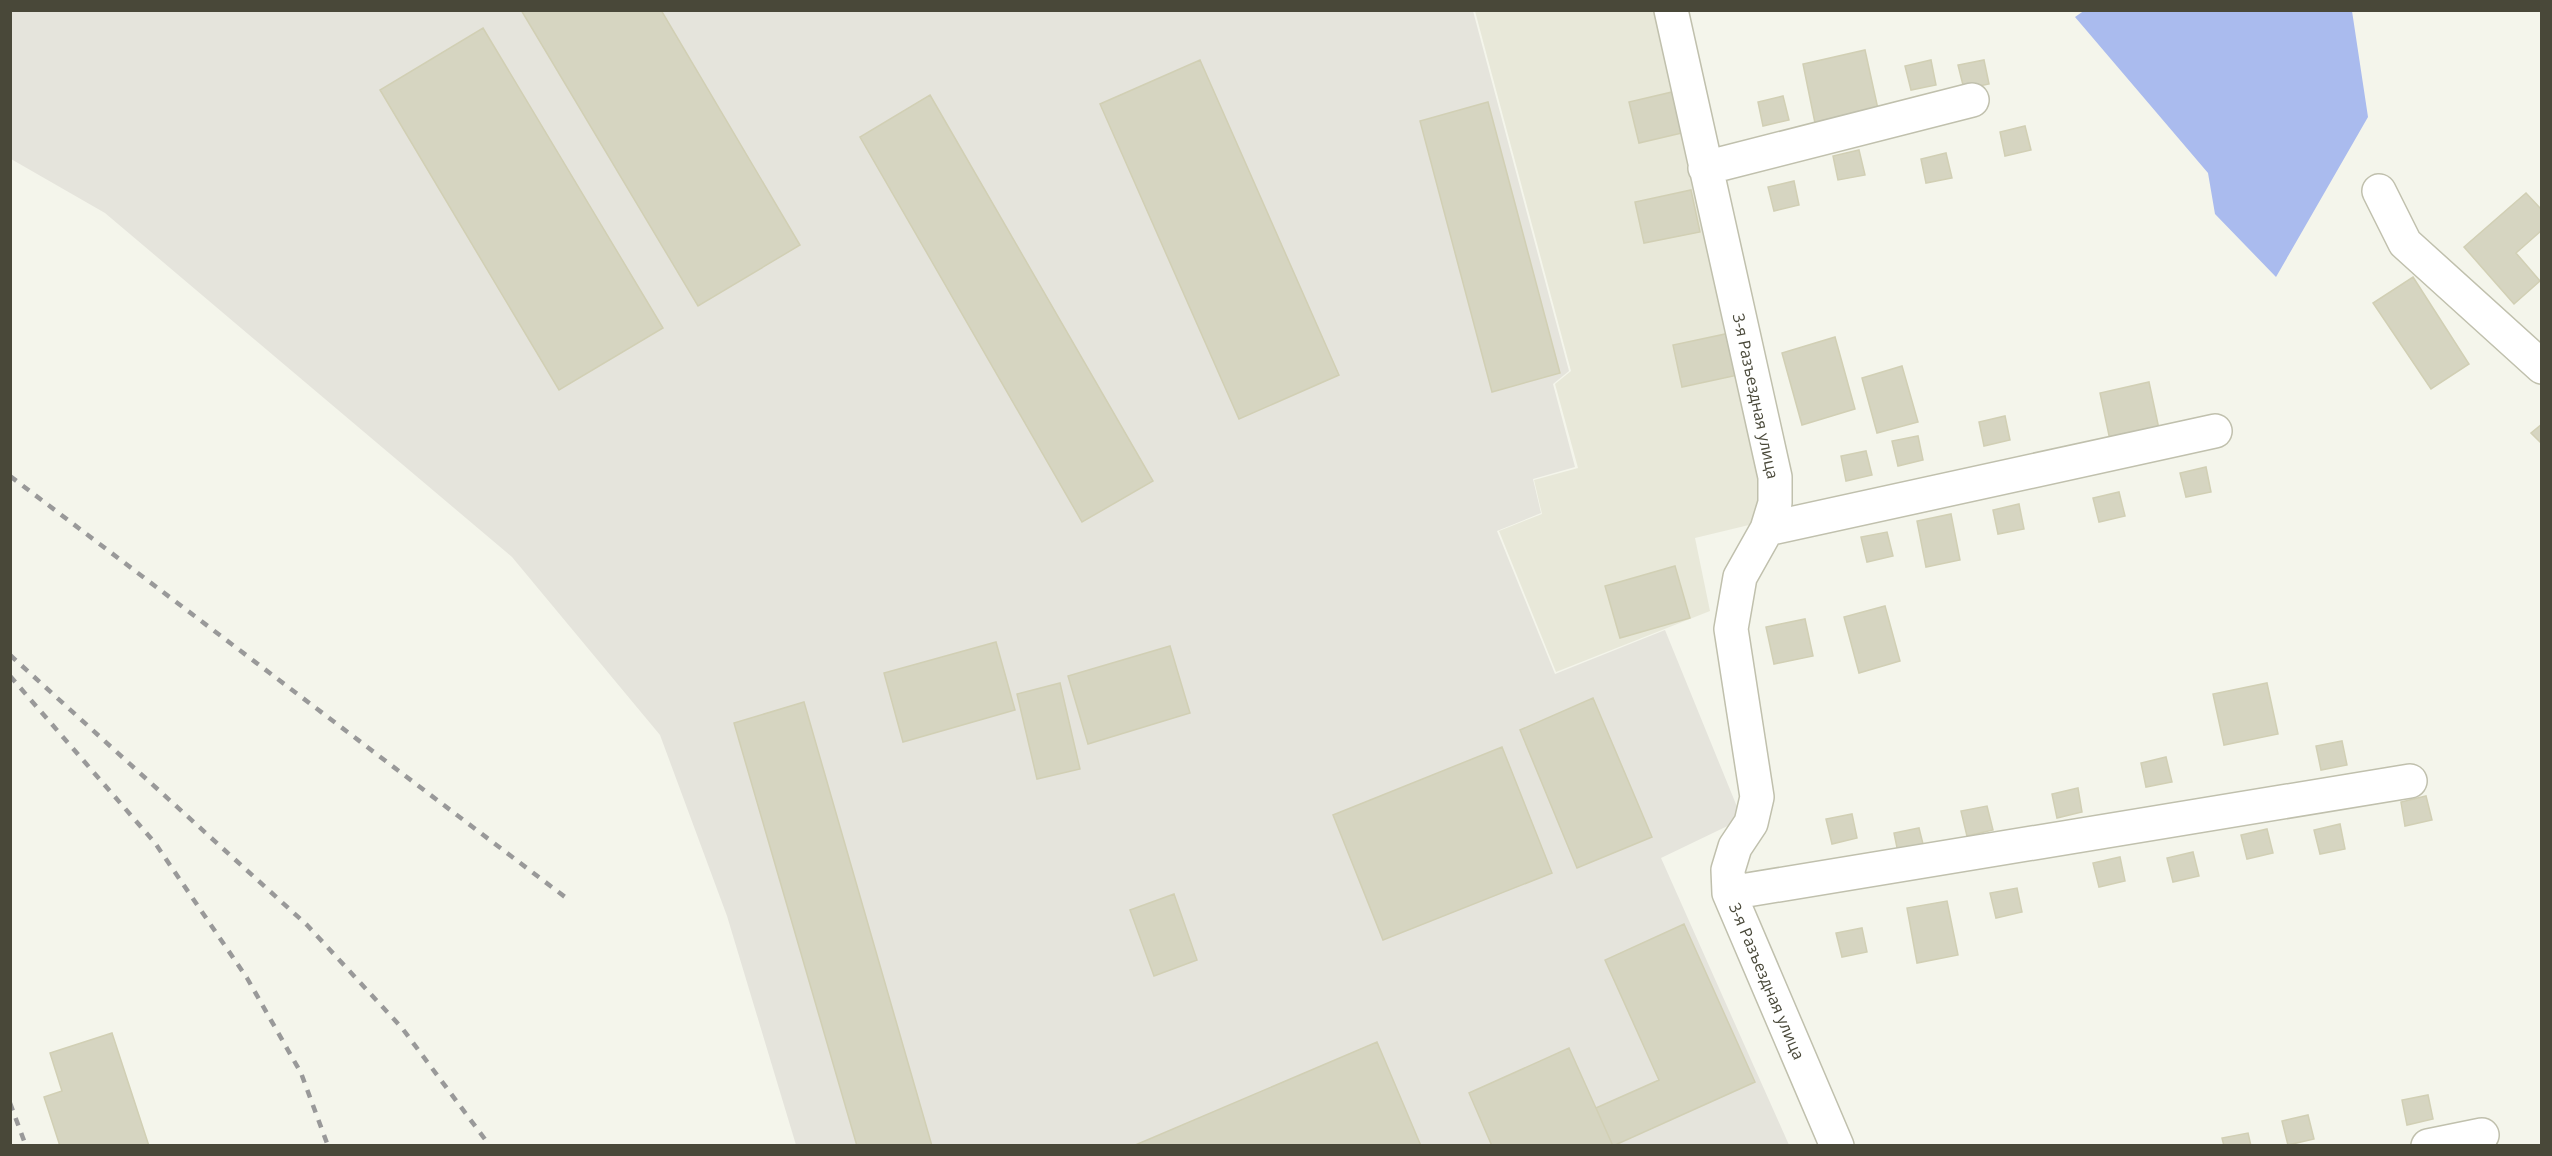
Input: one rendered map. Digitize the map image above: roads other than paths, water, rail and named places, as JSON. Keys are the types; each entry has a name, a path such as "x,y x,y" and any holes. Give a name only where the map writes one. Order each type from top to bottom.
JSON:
{"street":[{"name":"3-я Разъездная улица","path":"1671,10 1775,477 1775,503 1767,529 1740,577 1731,629 1757,797 1751,823 1735,847 1728,870 1729,894 1837,1146"},
{"path":"1705,168 1972,100"},
{"path":"2379,191 2405,243 2541,367"},
{"path":"1767,529 2215,431"},
{"path":"1729,894 2410,781"},
{"path":"2428,1146 2482,1135"}],"water":[{"path":"2085,10 2352,11 2368,117 2276,277 2215,214 2208,173 2075,17"}],"railway":[{"path":"10,476 565,897"},
{"path":"10,655 307,925 402,1028 490,1146"},
{"path":"10,676 155,843 247,978 301,1073 328,1146"},
{"path":"10,1103 26,1146"}]}
